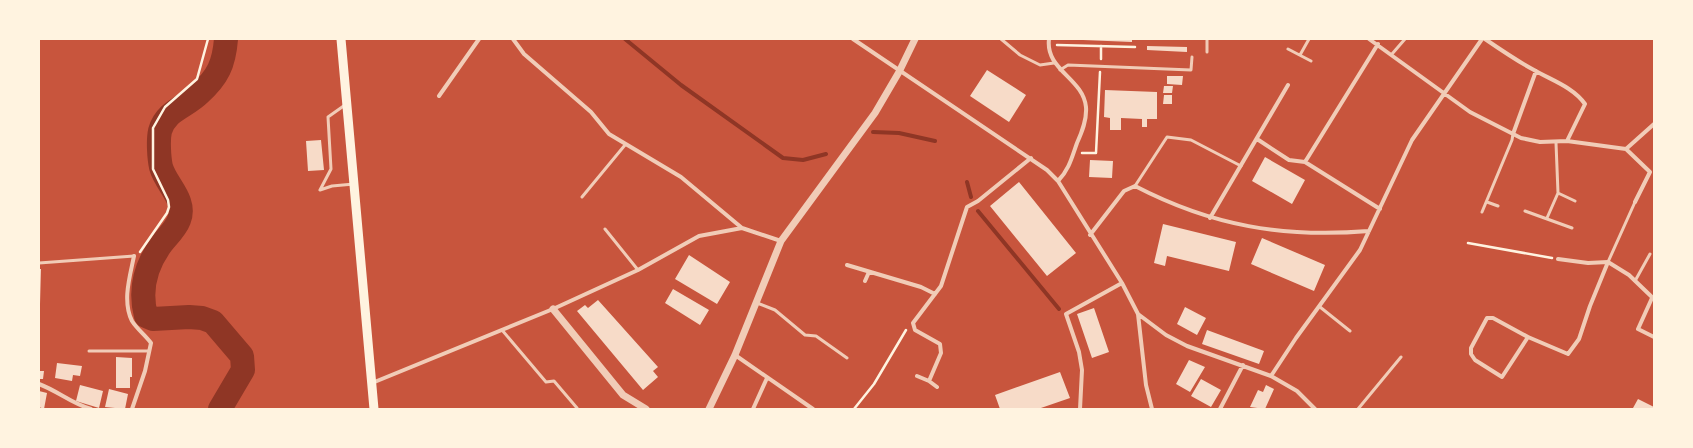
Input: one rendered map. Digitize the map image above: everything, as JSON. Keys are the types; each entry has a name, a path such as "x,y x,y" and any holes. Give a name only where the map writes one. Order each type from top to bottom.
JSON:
{"main road":[{"path":"341,39 374,409"}],"street":[{"path":"439,96 479,39"},
{"path":"513,39 524,54 537,67 591,112 609,134 625,145 681,177 742,228 781,241"},
{"path":"853,39 899,72 1031,158 1058,181 1122,283 1138,314 1146,385 1152,409"},
{"path":"709,409 734,355 781,241 875,113 899,72 915,39"},
{"path":"1049,39 1051,55 1054,63 1079,88 1086,107 1083,129 1066,173 1058,181"},
{"path":"1369,39 1445,92 1448,96 1479,118 1513,134 1540,142 1556,143 1567,141 1626,150 1650,172 1635,202"},
{"path":"1271,376 1296,338 1360,250 1412,140 1483,39 1564,86 1585,104 1567,141"},
{"path":"1305,162 1378,44"},
{"path":"1513,134 1536,71"},
{"path":"1210,218 1288,85"},
{"path":"1626,150 1654,124"},
{"path":"1257,139 1289,160 1305,162 1380,209"},
{"path":"929,381 941,353 940,344 915,330 913,323 941,286 967,207 978,201 1031,158"},
{"path":"1090,234 1124,191 1135,186 1166,202 1210,218 1289,233 1330,234 1369,231"},
{"path":"372,383 553,309 638,270 699,236 742,228"},
{"path":"132,409 145,371 151,342 132,320 128,307 127,290 134,256"},
{"path":"1558,259 1588,263 1608,262 1629,275 1653,299 1638,329 1654,337"},
{"path":"1528,337 1502,377 1475,360 1471,354 1471,348 1487,318 1493,318 1528,337 1568,354 1579,339 1590,306 1608,262"},
{"path":"846,265 921,287 935,294"},
{"path":"865,281 869,272"},
{"path":"1080,409 1082,370 1079,352 1066,314 1122,283"},
{"path":"553,309 619,391 631,401 646,409"},
{"path":"1138,314 1166,336 1187,346 1271,376 1297,391 1315,409"},
{"path":"734,355 812,409"},
{"path":"1220,409 1243,365"},
{"path":"917,376 929,381 937,387"},
{"path":"753,409 767,378"},
{"path":"39,384 51,389 80,406 91,409"}],"lane":[{"path":"1001,39 1020,55 1040,65 1054,63"},
{"path":"1207,39 1207,52"},
{"path":"1300,55 1309,39"},
{"path":"1392,54 1404,39"},
{"path":"1288,49 1311,61"},
{"path":"1060,70 1068,65 1191,70 1192,57"},
{"path":"347,104 328,117 331,169 320,190 332,186 355,184"},
{"path":"1482,212 1513,134"},
{"path":"1135,186 1167,137 1191,140 1241,166"},
{"path":"1547,218 1558,193 1556,143"},
{"path":"582,197 625,145"},
{"path":"1558,193 1575,201"},
{"path":"1487,202 1498,206"},
{"path":"1608,262 1635,202"},
{"path":"1525,211 1572,228"},
{"path":"604,229 638,270"},
{"path":"1635,281 1650,254"},
{"path":"39,263 134,256"},
{"path":"755,302 775,310 806,335 816,336 847,358"},
{"path":"1320,307 1350,331"},
{"path":"502,330 546,382 554,381 577,408"},
{"path":"89,351 149,351"},
{"path":"1358,409 1401,357"}],"path":[{"path":"134,256 142,250 167,213 169,207 168,200 153,170 153,128 165,107 197,80 208,39"},
{"path":"1049,45 1135,47"},
{"path":"1074,152 1096,153 1101,46"},
{"path":"1468,243 1558,259"},
{"path":"854,409 874,384 906,329 913,326"}],"building":[{"path":"1132,39 1132,42 1083,40"},
{"path":"1147,46 1187,47 1187,52 1147,50"},
{"path":"987,70 1026,95 1009,122 970,96"},
{"path":"1167,76 1183,76 1182,85 1167,84"},
{"path":"1164,86 1173,86 1172,93 1163,93"},
{"path":"1105,90 1157,92 1157,119 1147,119 1147,127 1142,127 1142,119 1121,118 1121,130 1110,130 1110,118 1104,117"},
{"path":"1164,95 1172,95 1172,104 1163,104"},
{"path":"321,140 324,170 308,171 306,141"},
{"path":"1265,157 1305,180 1292,204 1252,181"},
{"path":"1090,160 1113,161 1112,178 1089,177"},
{"path":"1019,182 1076,253 1047,276 990,206"},
{"path":"1163,224 1236,242 1229,271 1167,256 1165,266 1154,263"},
{"path":"1262,238 1325,265 1314,291 1251,264"},
{"path":"689,255 730,282 717,304 675,279"},
{"path":"39,269 41,269 40,304 39,304"},
{"path":"673,289 709,310 700,325 665,303"},
{"path":"598,300 658,367 653,371 658,377 643,390 577,311 585,305 588,308"},
{"path":"1185,307 1206,318 1197,335 1177,324"},
{"path":"1094,308 1109,352 1092,358 1077,314"},
{"path":"1207,330 1264,351 1259,364 1202,344"},
{"path":"116,357 132,358 132,377 130,377 130,388 116,388"},
{"path":"1189,360 1205,367 1190,392 1176,384"},
{"path":"57,363 82,366 80,376 73,375 72,381 55,378"},
{"path":"39,371 44,371 43,379 39,379"},
{"path":"1060,372 1070,398 1038,409 1000,409 995,395"},
{"path":"1201,379 1221,390 1211,407 1191,396"},
{"path":"80,385 103,391 99,408 76,401"},
{"path":"1266,385 1274,389 1265,409 1250,407 1258,390 1263,392"},
{"path":"109,389 128,394 125,409 105,407"},
{"path":"39,391 47,393 44,409 39,407"},
{"path":"1638,399 1654,407 1654,409 1633,408"}],"waterway":[{"path":"220,409 243,370 242,356 213,322 202,318 189,317 153,319 146,316 143,296 148,268 152,259 157,250 176,226 181,213 178,199 161,167 159,149 160,131 163,124 172,113 194,98 211,82 222,63 226,39"},
{"path":"625,39 681,85 783,158 803,160 826,154"},
{"path":"873,132 899,133 935,141"},
{"path":"967,182 971,197"},
{"path":"978,211 1059,309"}]}
